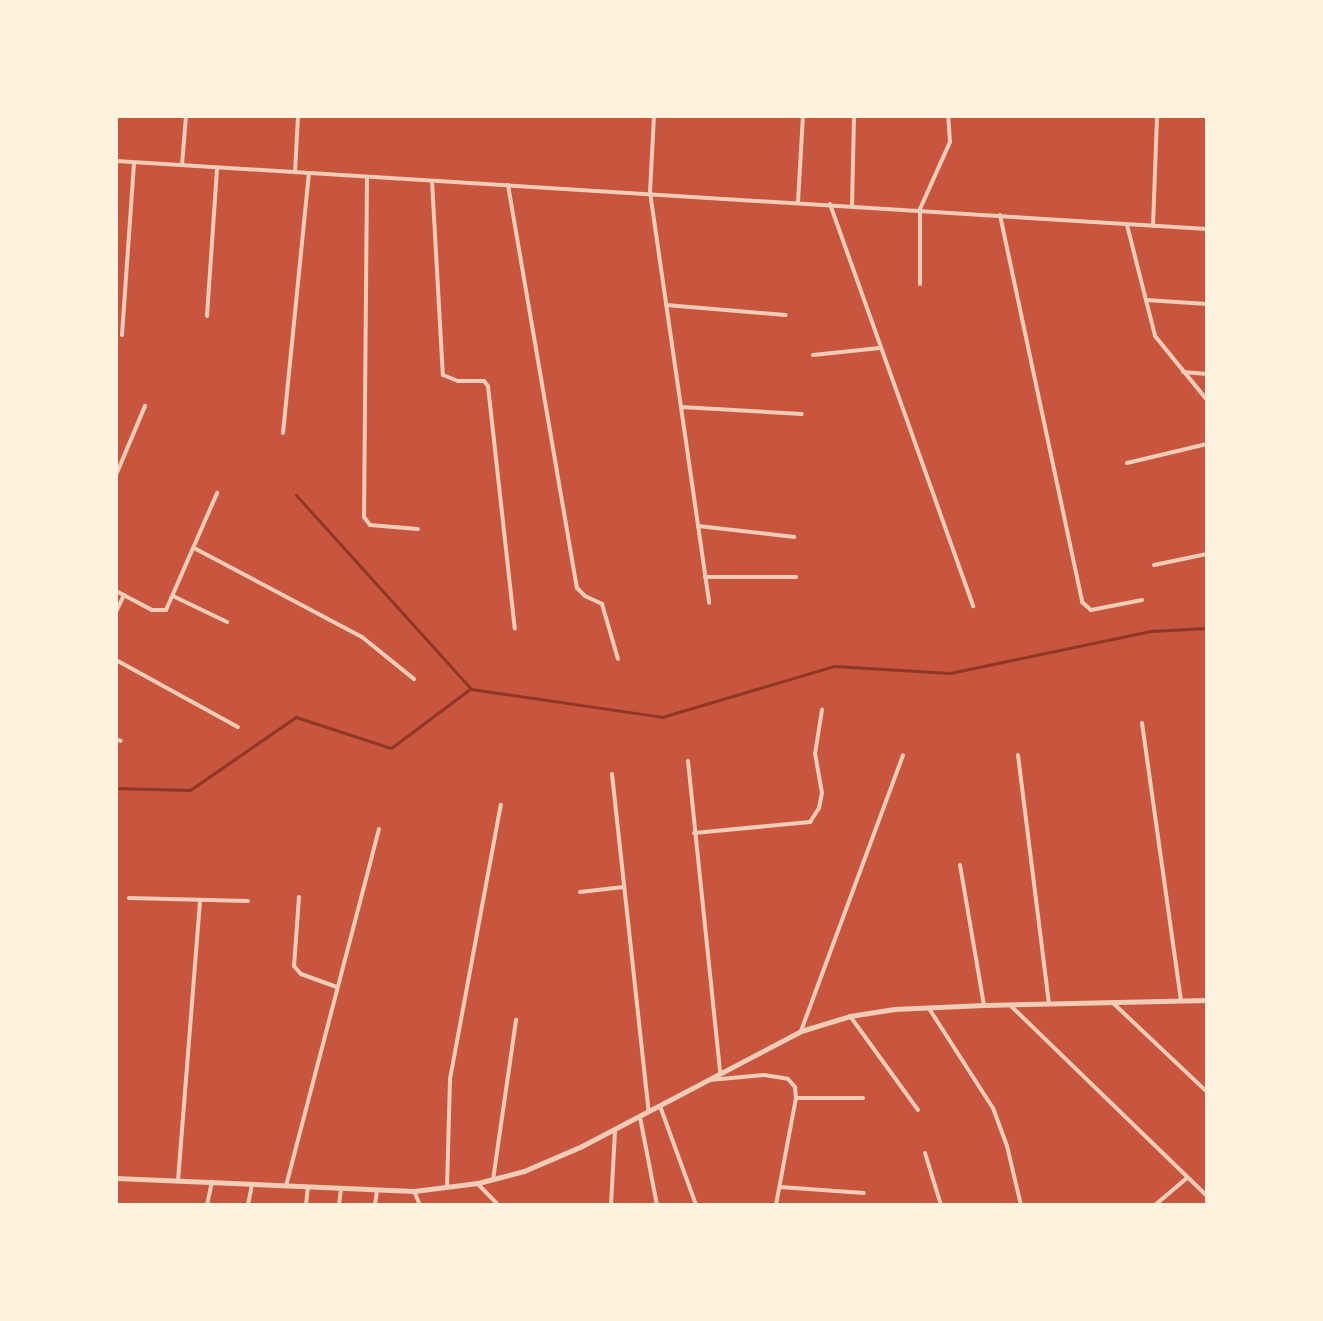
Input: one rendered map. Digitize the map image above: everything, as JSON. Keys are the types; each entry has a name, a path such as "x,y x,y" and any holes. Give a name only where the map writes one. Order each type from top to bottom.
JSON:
{"street":[{"path":"182,166 186,116"},
{"path":"295,172 298,116"},
{"path":"654,116 650,192 709,603"},
{"path":"798,202 803,116"},
{"path":"852,206 854,116"},
{"path":"920,284 920,209 950,142 948,116"},
{"path":"1153,226 1157,116"},
{"path":"116,161 1207,229"},
{"path":"122,335 134,163"},
{"path":"207,316 217,168"},
{"path":"283,433 309,173"},
{"path":"367,177 364,517 370,525 418,529"},
{"path":"432,181 443,375 458,381 484,381 488,386 515,629"},
{"path":"508,185 577,588 585,596 602,604 618,659"},
{"path":"830,204 973,606"},
{"path":"1000,215 1082,602 1091,610 1142,600"},
{"path":"1126,224 1155,336 1207,400"},
{"path":"1145,300 1207,304"},
{"path":"666,305 786,315"},
{"path":"813,355 880,348"},
{"path":"1183,372 1207,374"},
{"path":"116,475 145,406"},
{"path":"680,407 802,414"},
{"path":"1127,463 1207,444"},
{"path":"116,591 161,612 166,610 217,493"},
{"path":"698,526 794,537"},
{"path":"194,548 362,637 414,679"},
{"path":"1154,565 1207,554"},
{"path":"705,577 796,577"},
{"path":"116,612 124,595"},
{"path":"173,596 227,622"},
{"path":"116,660 238,727"},
{"path":"694,833 810,822 819,808 822,793 815,754 822,710"},
{"path":"1142,723 1181,1000"},
{"path":"801,1031 903,755"},
{"path":"1018,755 1049,1003"},
{"path":"688,761 720,1072"},
{"path":"612,774 649,1112"},
{"path":"447,1187 450,1079 501,805"},
{"path":"286,1186 379,829"},
{"path":"960,865 984,1005"},
{"path":"580,892 624,887"},
{"path":"299,897 294,966 301,974 337,987"},
{"path":"129,898 248,901"},
{"path":"178,1181 200,900"},
{"path":"116,1178 414,1191 478,1183 544,1164 615,1131 704,1080 801,1031 850,1016 894,1009 1207,1000"},
{"path":"1113,1003 1207,1092"},
{"path":"1011,1006 1207,1196"},
{"path":"930,1010 993,1108 1007,1146 1021,1205"},
{"path":"850,1016 918,1110"},
{"path":"493,1180 516,1020"},
{"path":"704,1080 776,1076 788,1079 795,1087 796,1098 776,1205"},
{"path":"796,1098 863,1098"},
{"path":"660,1106 696,1205"},
{"path":"640,1117 657,1205"},
{"path":"611,1205 615,1131"},
{"path":"925,1153 941,1205"},
{"path":"1155,1205 1187,1178"},
{"path":"207,1205 212,1182"},
{"path":"478,1183 498,1205"},
{"path":"248,1205 252,1184"},
{"path":"306,1205 308,1187"},
{"path":"780,1187 864,1193"},
{"path":"339,1205 341,1189"},
{"path":"375,1205 377,1190"},
{"path":"414,1191 420,1205"}],"waterway":[{"path":"296,495 471,689 662,717 834,666 950,673 1151,631 1207,628"},
{"path":"116,788 190,790 296,717 391,748 470,689"}]}
